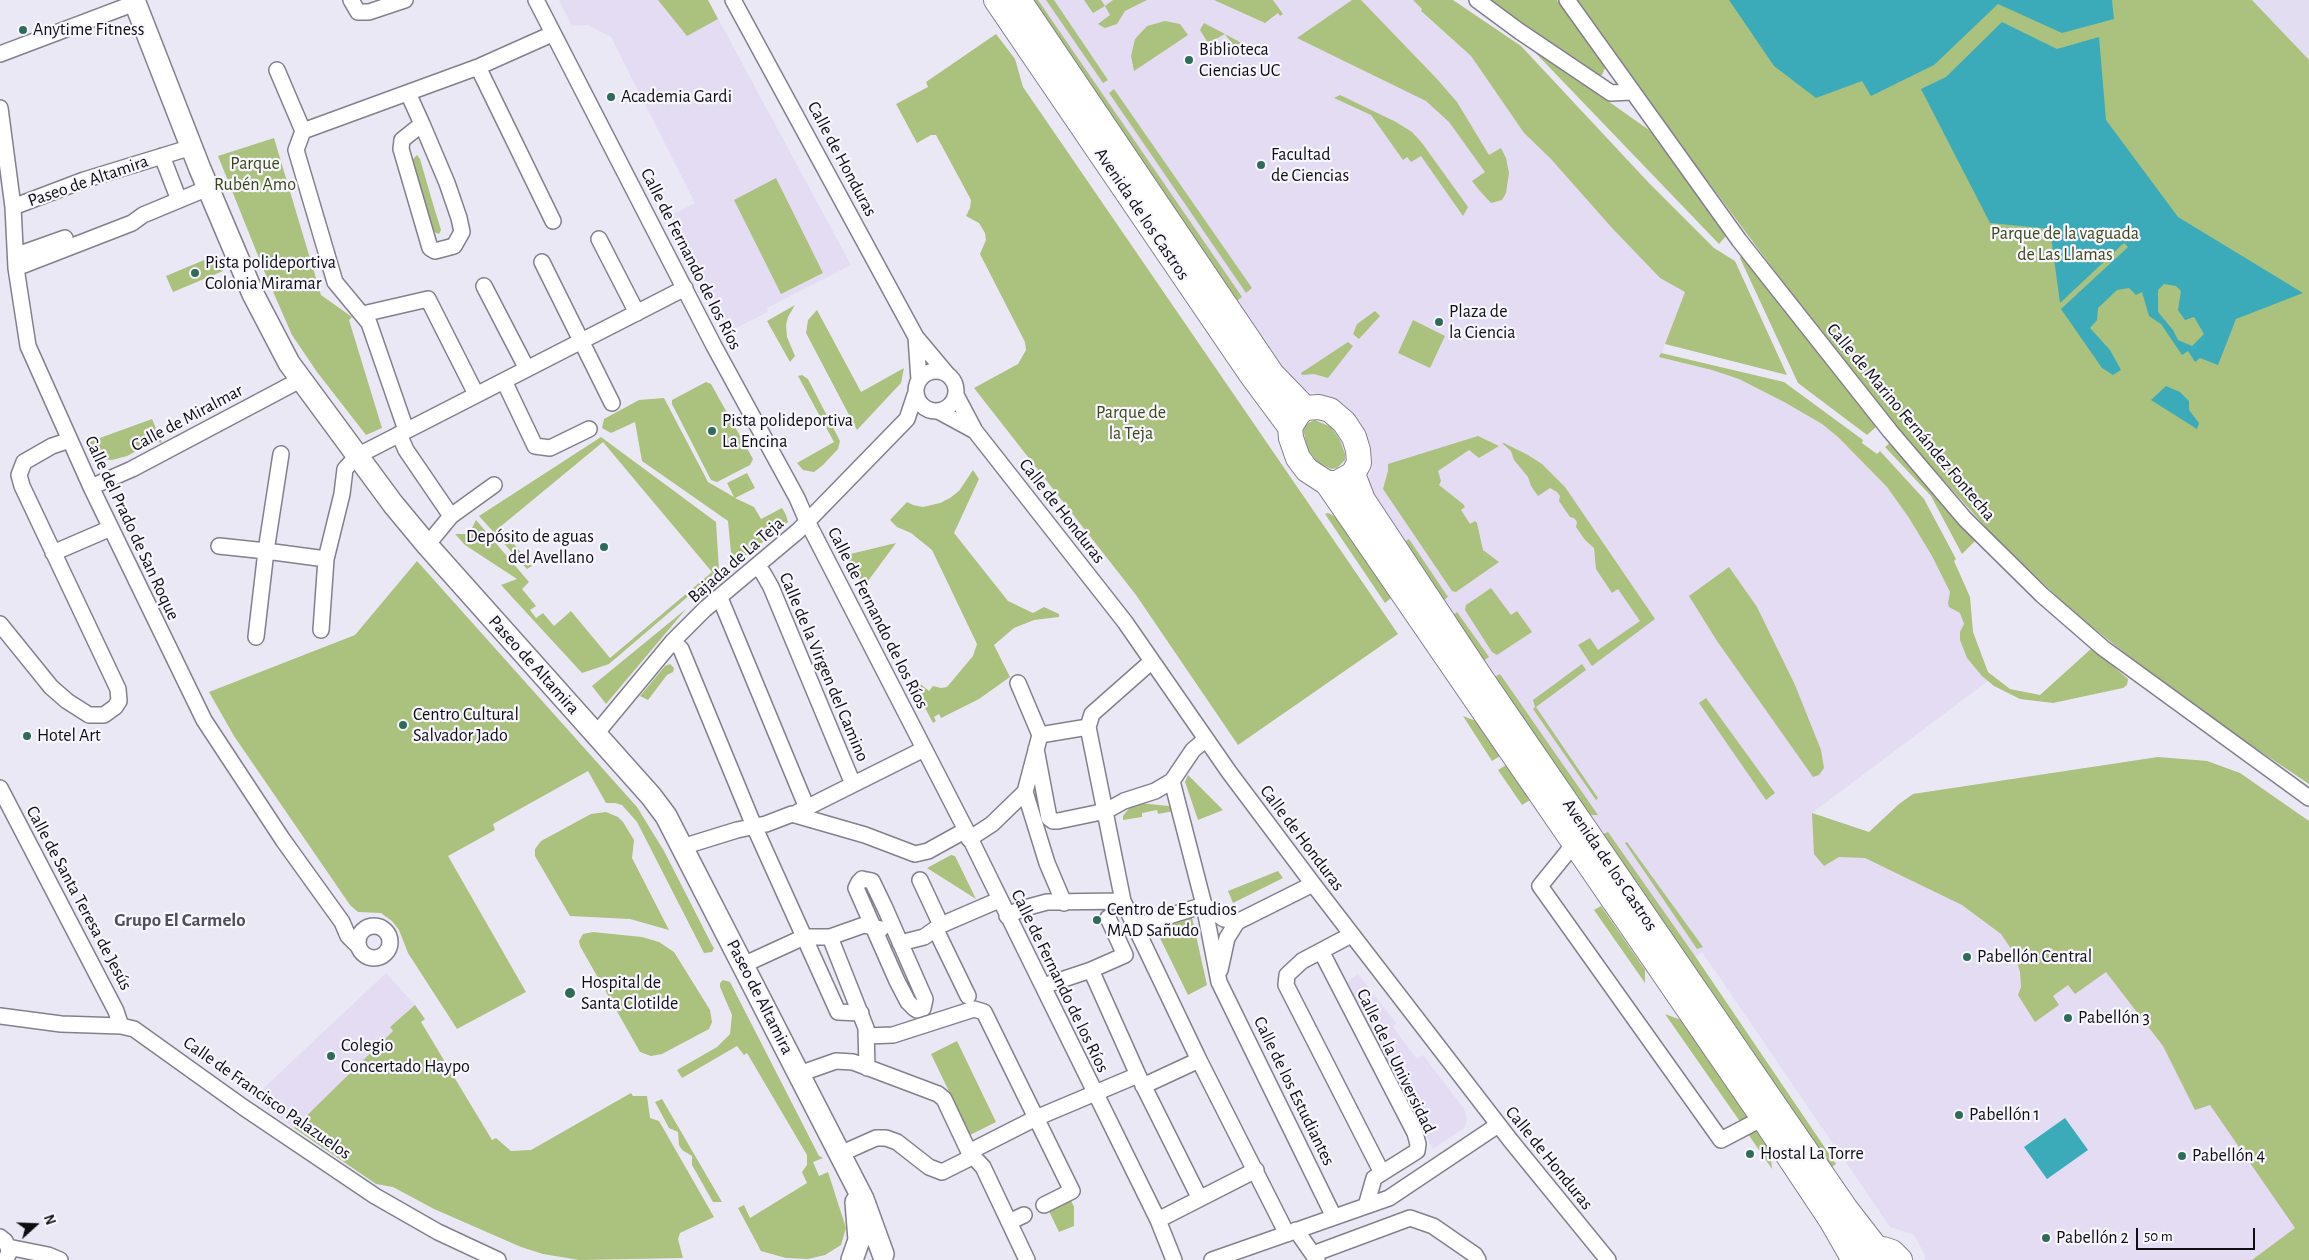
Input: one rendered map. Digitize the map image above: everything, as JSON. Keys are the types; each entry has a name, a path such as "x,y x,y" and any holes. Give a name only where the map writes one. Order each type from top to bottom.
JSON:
{"main road":[{"name":"Avenida de los Castros","path":"996,0 1250,373 1290,427"},
{"name":"Avenida de los Castros","path":"1019,0 1272,374 1305,408"},
{"name":"Paseo de Altamira","path":"134,1 208,188 272,335 300,380 427,545 651,796 666,816 840,1154 862,1199 886,1257"},
{"path":"1319,407 1330,410 1344,422 1354,437 1358,450 1359,463 1353,474 1337,483 1327,483 1307,470 1298,458 1291,438 1290,427 1295,418 1305,408 1319,407"},
{"name":"Avenida de los Castros","path":"1353,474 1363,500 1479,674 1846,1209 1878,1249"},
{"name":"Avenida de los Castros","path":"1327,483 1763,1118 1831,1220 1855,1260"},
{"name":"Paseo de Altamira","path":"852,1260 859,1240 859,1219 853,1182"},
{"path":"1855,1260 1868,1251 1878,1249 1892,1252 1900,1260"},
{"path":"852,1260 866,1251 886,1257"}],"street":[{"path":"350,0 358,12 369,12 406,0"},
{"name":"Calle de Fernando de los Ríos","path":"536,0 714,346 797,498 807,521 968,834 1158,1220 1174,1260"},
{"name":"Calle de Honduras","path":"733,0 916,337 947,374"},
{"path":"1477,0 1519,31 1611,93 1631,92"},
{"name":"Calle de Marino Fernández Fontecha","path":"1567,0 1631,92 1751,256 1890,431 1965,519 2042,595 2103,648 2309,798"},
{"path":"0,54 134,1"},
{"path":"303,131 478,67 552,34"},
{"path":"478,67 554,221"},
{"path":"277,70 303,131 296,150 335,282 363,314 368,323 406,450 451,516"},
{"path":"408,93 422,124 447,184 462,232 454,246 435,251 430,248 401,149 402,140 422,124"},
{"name":"Calle del Prado de San Roque","path":"0,108 8,200 28,346 91,487 204,720 283,840 342,922 348,936 358,946"},
{"name":"Paseo de Altamira","path":"8,200 84,180 192,147"},
{"name":"Paseo de Altamira","path":"162,156 179,200"},
{"path":"17,262 132,223 143,215 208,188"},
{"path":"599,239 637,313"},
{"path":"542,262 612,403"},
{"path":"484,286 527,369"},
{"path":"321,630 326,559 342,494 345,469 357,456 685,288"},
{"path":"363,314 428,299 476,394"},
{"name":"Calle de Honduras","path":"916,337 917,387"},
{"path":"932,371 947,374 953,380 956,395 948,408 936,412 920,405 917,387 932,371"},
{"name":"Calle de Miralmar","path":"91,487 132,469 300,380"},
{"path":"504,381 535,446 550,448 589,429"},
{"name":"Bajada de La Teja","path":"596,735 673,640 807,521 907,419 917,387"},
{"name":"Calle de Honduras","path":"956,395 975,431 1020,485 1152,661 1206,739 1312,884 1498,1125 1608,1260"},
{"name":"Calle de Honduras","path":"936,412 975,431"},
{"name":"Bajada de La Teja","path":"907,419 936,412"},
{"path":"0,624 51,687 67,701 89,715 104,715 115,707 119,701 118,689 22,486 19,475 24,462 52,446 70,440"},
{"path":"256,636 280,454"},
{"path":"427,545 451,516 494,485"},
{"path":"53,553 111,528"},
{"path":"219,546 326,559"},
{"name":"Calle de la Virgen del Camino","path":"756,566 764,573 771,587 853,784"},
{"path":"720,598 807,808"},
{"path":"673,640 681,649 754,826 838,1012 861,1013"},
{"path":"1152,661 1092,714 1088,726 1124,901 1199,1060 1256,1170 1292,1232 1315,1257 1410,1218 1433,1226 1475,1255 1478,1260"},
{"path":"1018,683 1038,742 1049,818 1053,821 1106,811 1124,801 1155,792 1172,782 1192,750 1206,739"},
{"path":"1038,742 1088,726"},
{"path":"792,814 865,835 915,854 928,851 992,824 1025,792 1038,742"},
{"name":"Calle de la Virgen del Camino","path":"682,847 807,808 924,748"},
{"name":"Calle de los Estudiantes","path":"1172,782 1204,905 1219,982 1334,1217"},
{"name":"Calle de Santa Teresa de Jesús","path":"0,788 116,1011 121,1026"},
{"path":"1025,792 1047,863 1064,903"},
{"name":"Avenida de los Castros","path":"1574,844 1540,886 1721,1140 1763,1118"},
{"path":"862,879 872,881 926,999 923,1008 914,1008 908,1002 874,928 856,888 858,882 862,879"},
{"path":"920,880 968,996"},
{"path":"1219,982 1221,957 1227,938 1237,922 1312,884"},
{"path":"743,965 804,937 830,937 864,926 898,937 917,940 999,900"},
{"path":"1007,916 1020,909 1047,902 1124,901"},
{"path":"1137,926 1204,905 1224,919 1237,922"},
{"path":"1043,986 1091,970 1125,955 1108,918"},
{"path":"342,922 365,929"},
{"path":"375,926 384,930 390,939 388,950 374,958 364,955 358,946 359,936 365,929 375,926"},
{"path":"1351,934 1302,961 1287,975 1286,985 1382,1173"},
{"path":"830,937 861,1013 866,1036 867,1068"},
{"name":"Calle de la Universidad","path":"1321,951 1415,1132 1418,1144 1417,1151 1374,1178 1366,1206"},
{"path":"1091,970 1140,1081 1200,1197"},
{"path":"866,1036 892,1035 974,1009 984,1012 1072,1191 1044,1205"},
{"name":"Calle de Francisco Palazuelos","path":"0,1016 61,1024 121,1026 134,1029 242,1107 375,1196 438,1232 498,1260"},
{"path":"840,1154 876,1138 886,1138 896,1142 929,1167 942,1172 1036,1118 1094,1092 1140,1081 1199,1060"},
{"path":"799,1074 836,1062 853,1062 938,1094 944,1100 971,1155 979,1160 983,1167 1027,1260"},
{"path":"1212,1260 1389,1198 1498,1125"},
{"path":"1158,1220 1256,1170"},
{"path":"1009,1222 1024,1214"},
{"path":"5,1248 48,1255 60,1260"}],"shaded area":[{"path":"559,0 708,0 851,265 767,308 768,312 728,332 670,216 695,203 611,37 588,25 572,26"},
{"path":"1027,0 1413,0 1422,9 1421,12 1471,56 1524,133 1550,158 1612,228 1660,278 1685,292 1660,357 1739,379 1822,424 1838,437 1887,487 1909,518 1932,556 1950,592 1948,603 1960,613 1964,624 1960,632 1967,658 1988,681 1812,813 1869,832 1899,804 1913,794 2158,757 2207,761 2240,773 2309,821 2309,1260 1925,1260 1925,1255 1914,1235 1890,1227 1702,952 1686,962 1493,678 1367,486 1372,468 1371,453 1361,426 1350,412 1333,399 1294,386"},
{"path":"2252,0 2309,0 2309,60 2307,61"},
{"name":"Colegio Concertado Haypo","path":"386,973 415,1005 390,1027 393,1031 294,1128 253,1098"},
{"path":"1358,974 1396,1023 1393,1027 1417,1059 1423,1055 1465,1110 1467,1121 1464,1128 1433,1149 1346,983"}],"green space":[{"path":"658,0 708,0 718,19 687,36"},
{"path":"1027,0 1038,0 1242,297 1235,302"},
{"path":"1046,0 1054,0 1108,80 1103,83"},
{"path":"1084,0 1101,0 1105,6 1093,13"},
{"path":"1113,0 1147,0 1125,11 1117,24 1105,28 1098,24 1110,15 1105,6"},
{"path":"1214,0 1273,0 1283,14 1280,16 1278,13 1265,23"},
{"path":"1352,0 1361,0 1437,79 1457,102 1489,155 1501,148 1506,158 1509,173 1506,193 1502,200 1491,203 1472,181 1485,172 1449,122 1426,101 1297,38"},
{"path":"1413,0 1453,0 1521,46 1649,183 1714,248 1735,261 1787,375 1665,344 1685,292 1660,278 1612,228 1550,158 1524,133 1471,56 1421,11 1422,9"},
{"path":"1490,0 1557,0 1605,68 1602,75 1597,75"},
{"name":"Parque de la vaguada de Las Llamas","path":"1577,0 2252,0 2309,60 2309,784 2185,701 2072,611 1992,534 1901,433 1788,289 1657,113"},
{"path":"1165,21 1180,24 1188,35 1134,71 1131,56 1135,39 1147,26"},
{"path":"1204,23 1225,34 1208,43 1200,30"},
{"name":"Parque de la Teja","path":"996,34 1015,59 1023,87 1398,634 1238,745 1136,595 974,388 1018,364 1026,350 1025,342 980,254 986,240 985,233 979,223 966,216 971,200 936,135 931,135 917,143 896,104 928,87 926,82"},
{"path":"1225,34 1247,46 1237,50"},
{"path":"1526,43 1649,130 1727,235 1719,244"},
{"path":"1114,89 1252,288 1246,293 1109,93"},
{"path":"1340,95 1396,122 1412,132 1468,207 1463,216 1421,156 1411,162 1407,157 1403,160 1371,115 1334,98"},
{"name":"Parque Rubén Amo","path":"274,138 321,295 352,317 349,320 382,428 366,435 317,372 292,335 218,156"},
{"path":"417,155 420,159 441,230 439,234 434,232 412,160"},
{"path":"776,178 823,273 781,294 734,200"},
{"path":"1742,253 1877,426 1867,435 1798,383 1740,258"},
{"name":"Pista polideportiva Colonia Miramar","path":"216,255 223,271 173,292 166,276"},
{"path":"795,305 786,325 787,337 795,356 790,362 767,321"},
{"path":"817,310 861,392 904,368 901,383 857,430 806,333 808,320"},
{"path":"1375,311 1380,316 1359,339 1353,334 1357,324"},
{"path":"1413,320 1445,336 1430,368 1398,353"},
{"path":"1348,342 1353,346 1328,378 1314,374 1302,375 1301,373"},
{"path":"1661,353 1784,382 1863,440 1862,443 1877,454 1880,451 1924,499 1956,559 1954,561 1970,597 1973,632 1988,672 2010,689 2040,695 2092,648 2128,679 2127,685 2123,688 2053,703 2020,699 1994,686 1982,676 1967,658 1960,640 1960,632 1964,624 1960,613 1949,607 1950,592 1932,556 1909,518 1887,487 1838,437 1822,424 1739,379 1712,370 1659,357"},
{"path":"802,375 808,379 840,441 838,449 814,472 803,470 797,463 834,442 798,376"},
{"name":"Pista polideportiva La Encina","path":"706,382 711,384 753,459 750,465 717,482 711,480 672,404 672,400"},
{"path":"664,398 708,482 734,497 727,483 747,473 755,488 735,498 754,507 761,519 782,508 786,515 788,522 730,568 732,563 728,521 642,461 635,422 611,433 602,428 604,419 639,400"},
{"path":"152,419 162,443 155,441 127,456 112,460 103,459 97,456 86,443"},
{"path":"1315,420 1331,427 1340,440 1345,460 1337,468 1331,469 1317,462 1307,448 1303,428 1306,424"},
{"path":"1478,436 1499,446 1479,458 1469,450 1438,471 1441,481 1439,485 1463,504 1465,507 1461,510 1470,524 1475,521 1477,523 1483,550 1499,562 1456,592 1452,591 1383,489 1388,464"},
{"path":"601,437 716,522 719,570 609,664 582,673 501,585 517,579 465,545 455,534 465,534 471,530 476,520 529,582 522,589 536,606 530,610 536,618 543,613 554,626 571,611 610,658 712,572 603,442 500,527 532,566 527,569 479,516"},
{"path":"1502,443 1542,464 1565,487 1655,619 1592,666 1578,645 1590,638 1598,650 1640,621 1618,589 1612,593 1596,569 1594,548 1585,540 1576,527 1577,522 1574,518 1570,517 1559,501 1560,496 1557,492 1550,488 1538,496 1531,486 1528,477 1514,460 1511,451"},
{"path":"1890,443 1976,540 1962,554 1931,496 1885,447"},
{"path":"973,470 979,479 954,533 1008,601 1033,613 1044,607 1059,614 1059,617 1034,620 1014,628 994,645 1010,677 979,699 941,718 939,714 934,717 936,721 933,723 912,683 918,682 929,691 933,686 947,687 973,656 977,644 932,550 911,533 897,527 890,520 907,502 923,507 940,503 950,498 959,491"},
{"path":"1328,513 1336,517 1391,598 1385,603 1325,514"},
{"path":"1409,539 1448,597 1441,602 1401,544"},
{"path":"896,543 868,581 861,582 846,555"},
{"path":"417,561 637,807 664,851 714,948 712,952 704,953 637,822 622,805 606,803 588,771 493,824 495,830 448,856 526,992 457,1029 408,953 399,930 392,921 381,913 358,912 350,905 234,736 209,692 355,635"},
{"path":"1729,567 1757,607 1795,685 1821,750 1824,768 1819,775 1813,777 1717,641 1689,596"},
{"path":"1491,588 1511,615 1517,611 1532,632 1497,655 1492,652 1465,610 1466,605"},
{"path":"686,609 606,704 592,686"},
{"path":"1457,612 1489,657 1482,662 1450,617"},
{"path":"670,664 674,668 673,672 667,675 648,700 640,696 665,666"},
{"path":"1582,664 1586,670 1536,707 1598,798 1596,800 1533,709 1535,707 1533,700"},
{"path":"1500,674 1598,815 1589,815 1493,678"},
{"path":"1706,698 1775,793 1766,800 1699,703"},
{"path":"1463,716 1476,721 1500,756 1492,761"},
{"path":"2158,757 2207,761 2240,773 2309,821 2309,1260 2252,1260 2295,1228 2210,1105 2195,1110 2163,1046 2106,972 2075,994 2068,985 2053,996 2059,1005 2035,1022 2018,995 2021,987 2020,972 2014,953 2001,934 1962,905 1865,858 1839,857 1824,866 1814,854 1812,813 1869,832 1899,804 1913,794"},
{"path":"1506,765 1530,800 1522,805 1498,770"},
{"path":"1188,775 1223,810 1198,820 1185,782"},
{"path":"1139,803 1169,806 1174,811 1158,814 1157,810 1142,813 1142,817 1123,820 1123,816 1130,807"},
{"path":"606,812 618,817 623,822 634,840 632,858 669,930 630,919 570,916 535,856 535,849 541,841 591,814"},
{"path":"1608,832 1695,956 1836,1164 1829,1169 1601,835"},
{"path":"1627,842 1703,947 1697,949 1625,843"},
{"path":"951,855 955,856 976,899 927,868"},
{"path":"1278,871 1283,878 1233,903 1228,891"},
{"path":"1601,906 1645,970 1645,983 1594,910"},
{"path":"1191,913 1207,985 1188,995 1154,926"},
{"path":"593,932 642,937 659,942 674,952 710,1010 712,1022 709,1029 662,1054 651,1056 640,1052 580,946 579,941 583,934"},
{"path":"723,980 730,982 819,1156 823,1158 813,1162 819,1176 828,1172 846,1228 841,1245 825,1255 808,1259 786,1258 761,1251 738,1208 744,1205 750,1218 807,1183 802,1172 807,1165 807,1155 747,1053 744,1055 737,1046 682,1078 677,1070 717,1047 730,1034 732,1015 720,987 720,983"},
{"path":"415,1005 425,1019 421,1022 492,1140 496,1138 511,1151 531,1150 631,1093 633,1096 647,1096 650,1118 659,1121 714,1217 680,1233 678,1239 683,1258 579,1260 543,1254 521,1247 434,1209 393,1187 376,1184 294,1128 393,1031 390,1027"},
{"path":"1665,1014 1681,1020 1748,1117 1741,1123"},
{"path":"957,1041 996,1122 970,1135 931,1054"},
{"path":"662,1099 722,1202 713,1202 692,1165 692,1156 682,1150 679,1145 678,1132 669,1128 655,1102"},
{"path":"1756,1129 1770,1149 1772,1169 1748,1134"},
{"path":"1069,1196 1074,1207 1074,1226 1059,1232 1047,1207"}],"water":[{"path":"1729,0 2112,0 2114,19 2062,33 1998,4 1934,65 1871,96 1862,81 1816,98 1774,66"},
{"path":"2002,22 2057,49 2099,37 2106,120 2178,217 2303,293 2236,319 2218,365 2200,358 2195,362 2188,351 2182,355 2161,324 2149,316 2142,292 2136,295 2129,288 2117,290 2098,308 2097,320 2090,328 2110,350 2121,370 2113,375 2102,368 2061,309 2128,247 2124,243 2060,303 2050,229 1990,223 1921,89 1946,77","holes":["2164,284 2176,286 2181,291 2178,310 2185,320 2194,317 2204,334 2192,346 2178,340 2173,330 2158,312 2158,290"]},
{"path":"2166,386 2180,392 2189,401 2189,410 2199,423 2197,429 2151,400"},
{"path":"2065,1118 2088,1150 2047,1179 2024,1147"}],"place":[{"name":"Anytime Fitness","path":"23,30"},
{"name":"Biblioteca Ciencias UC","path":"1189,60"},
{"name":"Academia Gardi","path":"611,97"},
{"name":"Facultad de Ciencias","path":"1261,165"},
{"name":"Pista polideportiva Colonia Miramar","path":"195,273"},
{"name":"Plaza de la Ciencia","path":"1439,322"},
{"name":"Pista polideportiva La Encina","path":"712,431"},
{"name":"Depósito de aguas del Avellano","path":"604,547"},
{"name":"Centro Cultural Salvador Jado","path":"403,725"},
{"name":"Hotel Art","path":"27,736"},
{"name":"Centro de Estudios MAD Sañudo","path":"1097,920"},
{"name":"Pabellón Central","path":"1967,957"},
{"name":"Hospital de Santa Clotilde","path":"570,993"},
{"name":"Pabellón 3","path":"2068,1018"},
{"name":"Colegio Concertado Haypo","path":"331,1056"},
{"name":"Pabellón 1","path":"1959,1115"},
{"name":"Hostal La Torre","path":"1750,1154"},
{"name":"Pabellón 4","path":"2182,1156"},
{"name":"Pabellón 2","path":"2046,1238"}],"district":[{"name":"Grupo El Carmelo","path":"180,920"}]}
